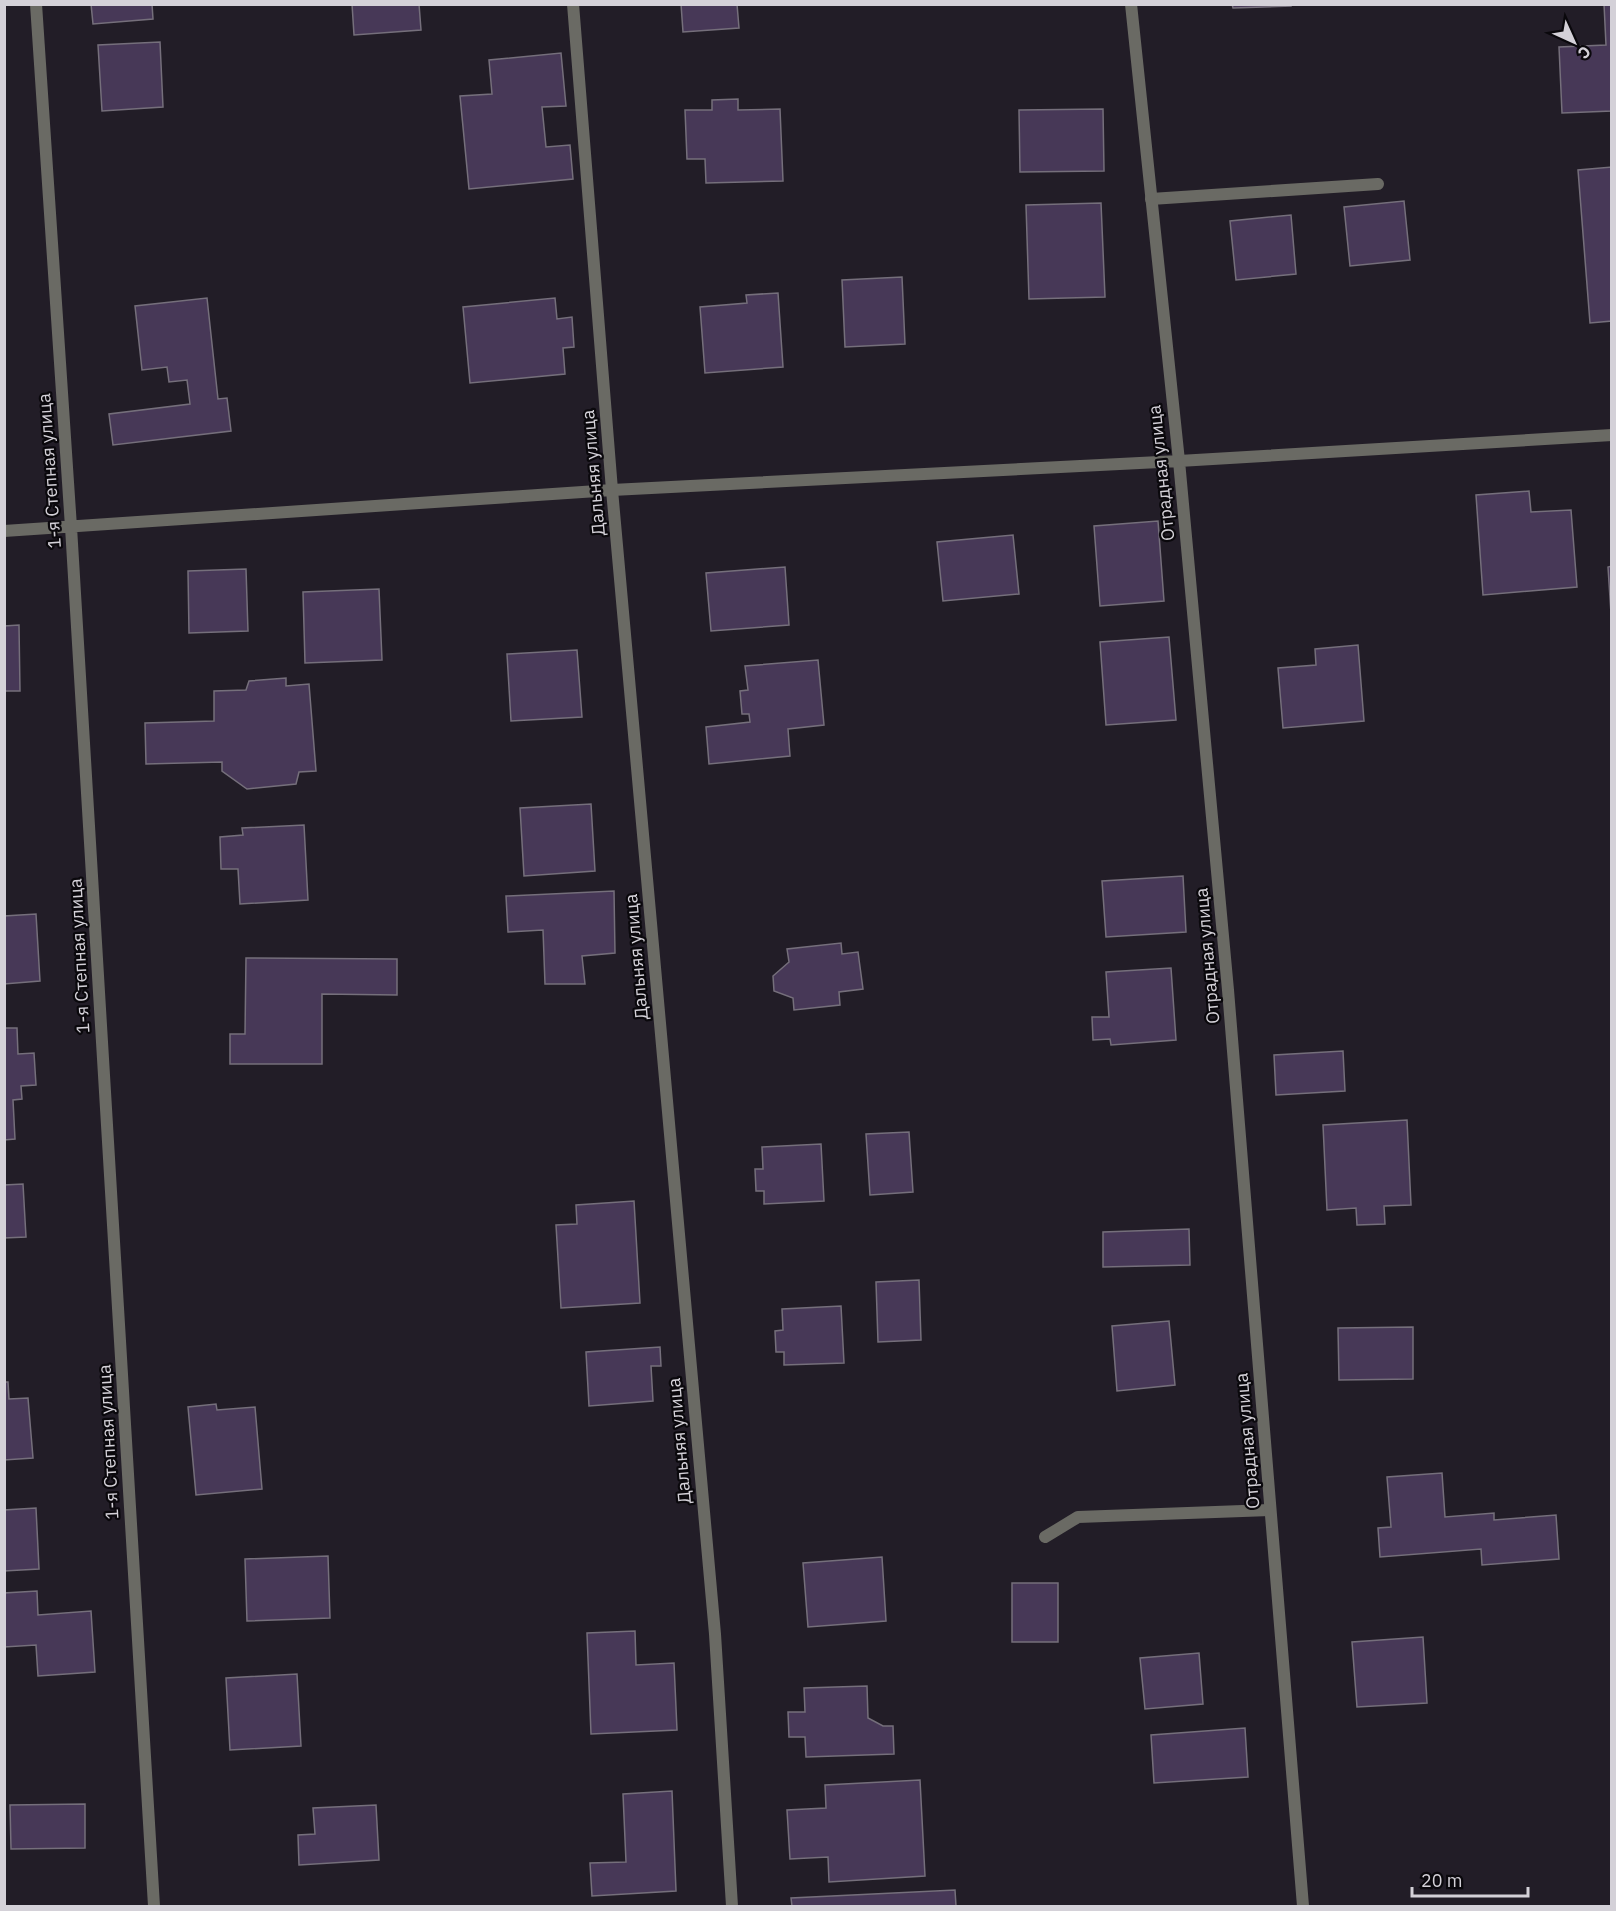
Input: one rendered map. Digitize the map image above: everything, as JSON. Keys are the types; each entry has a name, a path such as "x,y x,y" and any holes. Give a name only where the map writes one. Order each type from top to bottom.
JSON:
{"street":[{"name":"1-я Степная улица","path":"36,4 71,527 154,1906"},
{"name":"Дальняя улица","path":"573,4 612,490 715,1634 732,1906"},
{"name":"Отрадная улица","path":"1131,4 1179,461 1229,1002 1303,1906"},
{"path":"1151,199 1378,184"},
{"path":"4,531 612,490 1179,461 1611,435"},
{"path":"1045,1538 1078,1518 1270,1510"}],"building":[{"path":"91,4 152,4 153,19 93,24"},
{"path":"352,4 419,4 421,30 354,35"},
{"path":"681,4 737,4 739,28 683,32"},
{"path":"1232,4 1291,4 1291,6 1233,8"},
{"path":"1604,4 1612,4 1612,111 1562,113 1559,47 1606,45"},
{"path":"160,42 163,107 102,111 98,45"},
{"path":"561,53 566,106 542,107 546,147 570,145 573,179 469,189 460,96 492,94 489,60"},
{"path":"738,99 738,110 780,109 783,181 706,183 705,159 687,159 685,110 712,110 712,100"},
{"path":"1103,109 1104,171 1020,172 1019,110"},
{"path":"1612,167 1612,321 1590,323 1578,170"},
{"path":"1404,201 1410,260 1350,266 1344,207"},
{"path":"1101,203 1105,297 1029,299 1026,205"},
{"path":"1291,215 1296,274 1236,280 1230,221"},
{"path":"902,277 905,344 845,347 842,280"},
{"path":"778,293 783,367 705,373 700,307 747,303 746,295"},
{"path":"207,298 218,399 227,398 231,431 113,445 109,414 190,404 187,380 169,382 167,367 142,370 135,306"},
{"path":"555,298 557,319 572,317 574,347 563,348 565,374 470,383 463,307"},
{"path":"1529,491 1531,512 1571,510 1577,587 1483,595 1476,495"},
{"path":"1158,521 1164,601 1100,606 1094,526"},
{"path":"1013,535 1019,594 943,601 937,542"},
{"path":"1612,566 1612,629 1608,567"},
{"path":"785,567 789,625 711,631 706,573"},
{"path":"246,569 248,631 189,633 188,571"},
{"path":"379,589 382,660 305,663 303,592"},
{"path":"19,625 20,691 4,691 4,626"},
{"path":"1169,637 1176,720 1106,725 1100,642"},
{"path":"1358,645 1364,721 1283,728 1278,668 1316,665 1315,649"},
{"path":"577,650 582,717 511,721 507,654"},
{"path":"818,660 824,725 788,729 790,756 709,764 706,727 750,722 749,714 742,714 740,691 748,690 745,666"},
{"path":"286,678 286,686 309,684 316,771 299,772 296,784 247,789 222,771 222,762 146,764 145,723 214,721 214,691 246,690 249,681"},
{"path":"591,804 595,871 524,876 520,808"},
{"path":"304,825 308,900 240,904 238,869 221,869 220,837 243,835 242,828"},
{"path":"1183,876 1186,932 1106,937 1102,881"},
{"path":"614,891 615,953 582,956 585,984 545,984 543,930 508,932 506,896"},
{"path":"36,914 40,981 4,984 4,916"},
{"path":"841,943 842,954 858,952 863,989 839,992 840,1005 794,1010 793,998 774,991 773,976 789,962 787,949"},
{"path":"246,958 397,959 397,995 322,994 322,1064 230,1064 230,1034 245,1034"},
{"path":"1171,968 1176,1040 1111,1045 1110,1039 1093,1040 1092,1017 1109,1017 1106,972"},
{"path":"4,1028 17,1028 18,1054 34,1053 36,1085 21,1086 22,1099 13,1100 15,1139 4,1140"},
{"path":"1343,1051 1345,1091 1276,1095 1274,1055"},
{"path":"1407,1120 1411,1205 1384,1206 1385,1224 1357,1225 1356,1208 1327,1210 1323,1125"},
{"path":"909,1132 913,1192 870,1195 866,1134"},
{"path":"821,1144 824,1201 764,1204 764,1191 756,1191 755,1169 763,1169 762,1147"},
{"path":"23,1184 26,1237 4,1238 4,1185"},
{"path":"634,1201 640,1303 561,1308 556,1225 577,1224 576,1205"},
{"path":"1189,1229 1190,1265 1103,1267 1103,1232"},
{"path":"919,1280 921,1340 878,1342 876,1282"},
{"path":"841,1306 844,1363 784,1365 784,1352 776,1352 775,1331 783,1330 782,1309"},
{"path":"1169,1321 1175,1385 1117,1391 1112,1326"},
{"path":"1413,1327 1413,1379 1339,1380 1338,1328"},
{"path":"660,1347 661,1366 651,1366 653,1401 589,1406 586,1352"},
{"path":"4,1382 8,1382 9,1399 28,1398 33,1458 4,1460"},
{"path":"216,1404 217,1410 255,1407 262,1489 196,1495 188,1407"},
{"path":"1442,1473 1445,1517 1494,1513 1494,1520 1556,1515 1559,1559 1482,1565 1481,1549 1380,1557 1378,1528 1391,1527 1387,1477"},
{"path":"36,1508 39,1569 4,1571 4,1510"},
{"path":"328,1556 330,1618 247,1621 245,1559"},
{"path":"882,1557 886,1621 808,1627 803,1563"},
{"path":"1012,1583 1058,1583 1058,1642 1012,1642"},
{"path":"37,1591 38,1615 91,1611 95,1672 38,1676 36,1645 4,1647 4,1593"},
{"path":"635,1631 636,1665 674,1663 677,1730 591,1734 587,1633"},
{"path":"1423,1637 1427,1703 1357,1707 1352,1642"},
{"path":"1199,1653 1203,1704 1145,1709 1140,1658"},
{"path":"297,1674 301,1746 230,1750 226,1678"},
{"path":"867,1686 868,1718 883,1726 893,1726 894,1754 806,1757 805,1737 789,1737 788,1712 805,1712 804,1688"},
{"path":"1245,1728 1248,1777 1154,1783 1151,1735"},
{"path":"920,1780 925,1876 829,1882 828,1857 790,1859 787,1810 826,1808 825,1785"},
{"path":"672,1791 676,1891 592,1896 590,1863 626,1862 623,1794"},
{"path":"85,1804 85,1848 11,1849 10,1805"},
{"path":"376,1805 379,1860 299,1865 298,1835 315,1834 313,1808"},
{"path":"955,1890 956,1906 792,1906 791,1898"}]}
